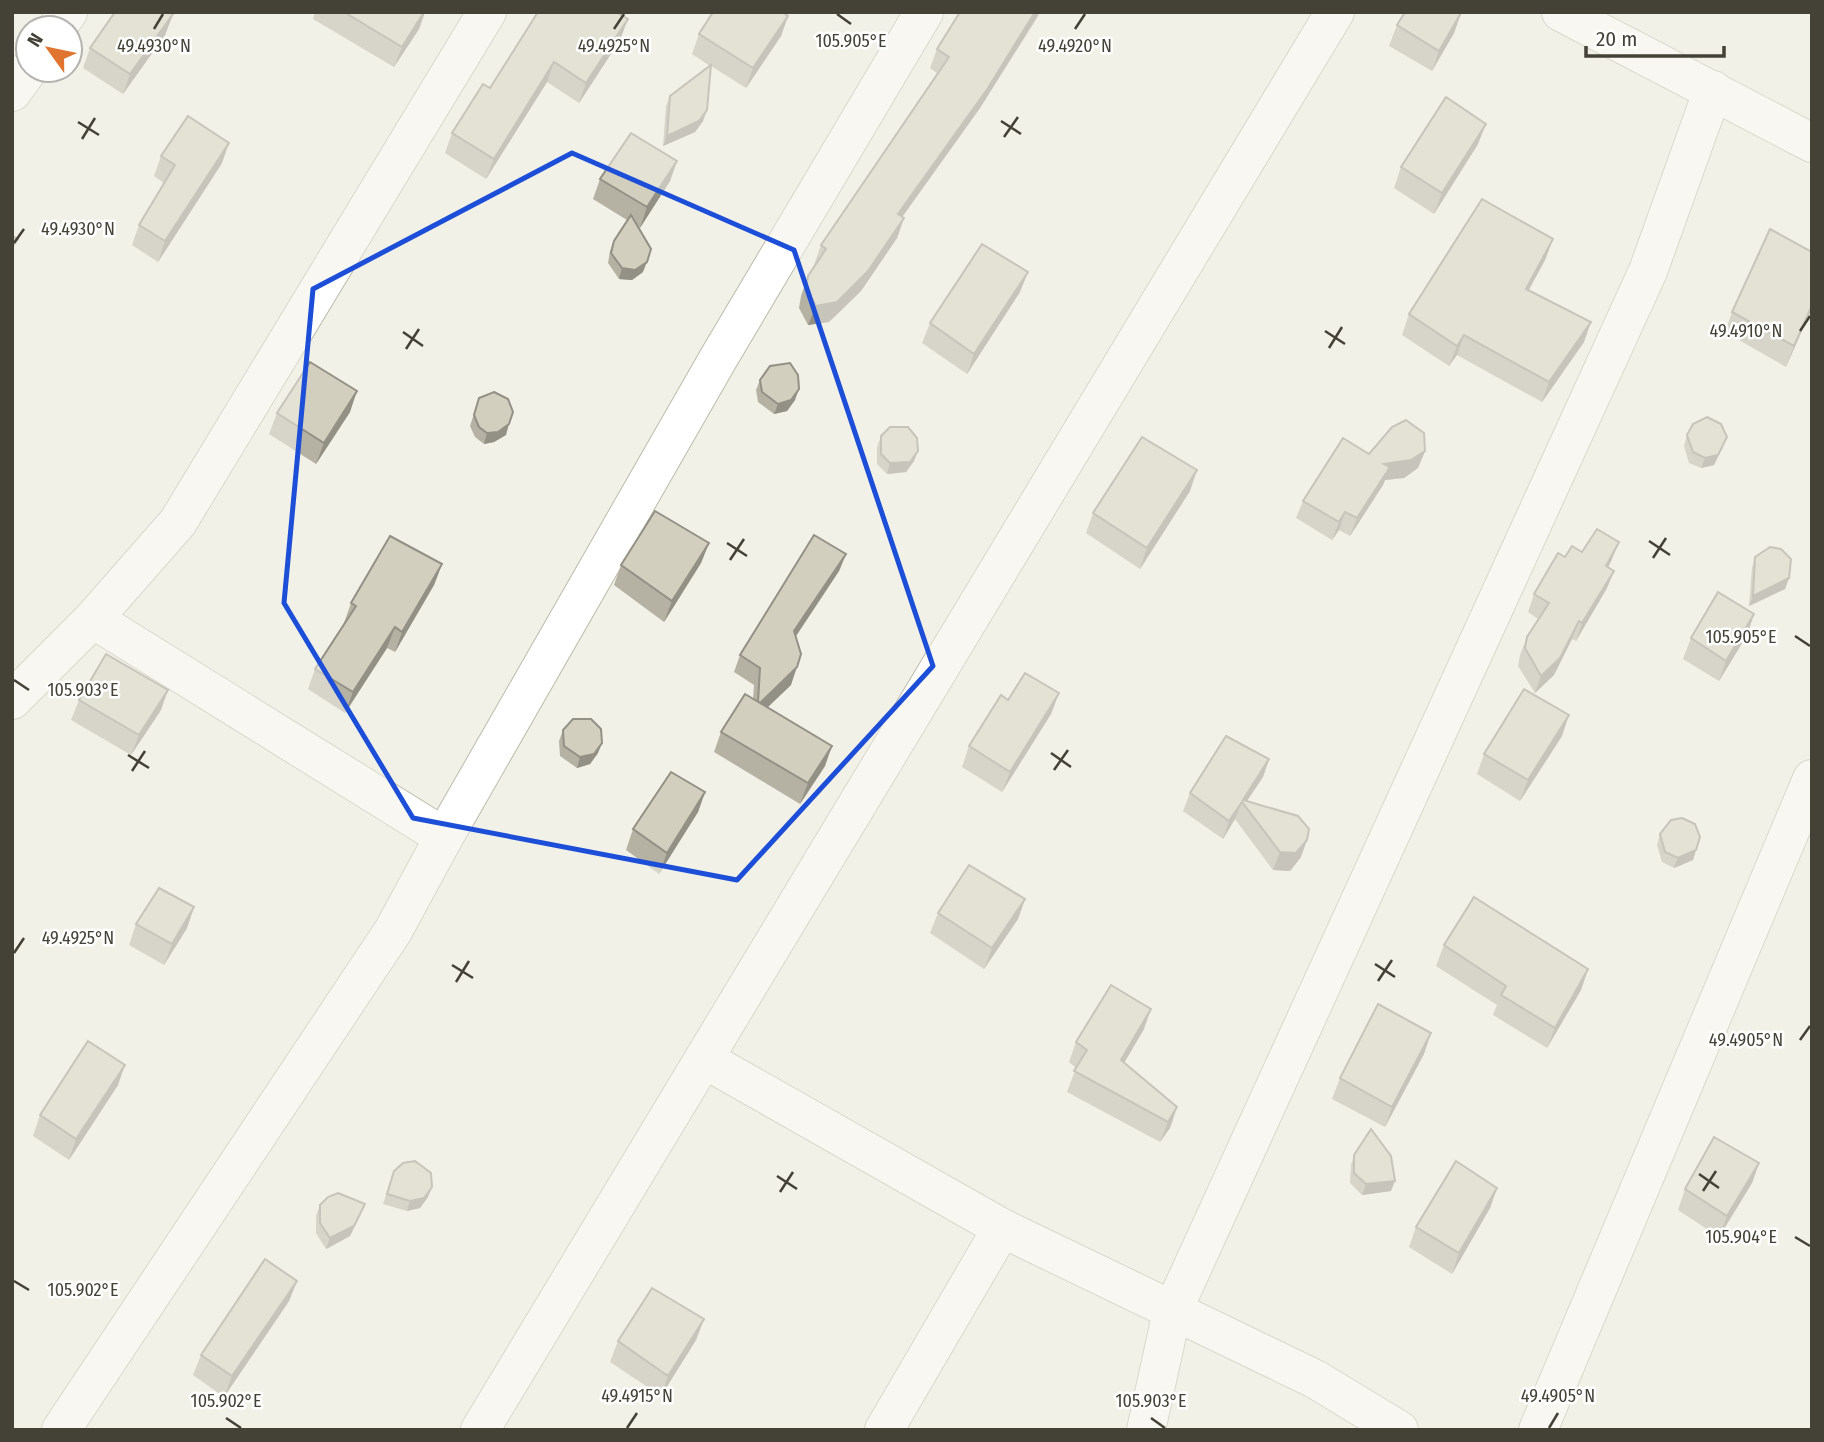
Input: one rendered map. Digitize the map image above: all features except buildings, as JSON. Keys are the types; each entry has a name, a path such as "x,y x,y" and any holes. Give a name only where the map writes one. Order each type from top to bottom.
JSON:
{"street":[{"path":"12,700 93,619 178,522 316,289 487,12"},
{"path":"61,1430 393,931 718,359 924,12"},
{"path":"480,1430 1335,12"},
{"path":"1562,12 1812,143"},
{"path":"1146,1430 1172,1312 1648,271 1713,90"},
{"path":"93,619 444,837"},
{"path":"1538,1430 1812,779"},
{"path":"704,1059 1002,1228 1315,1379 1399,1430"},
{"path":"884,1430 1002,1228"}],"highlighted area":[{"path":"572,153 794,250 933,666 737,880 413,818 284,603 313,289"}]}
